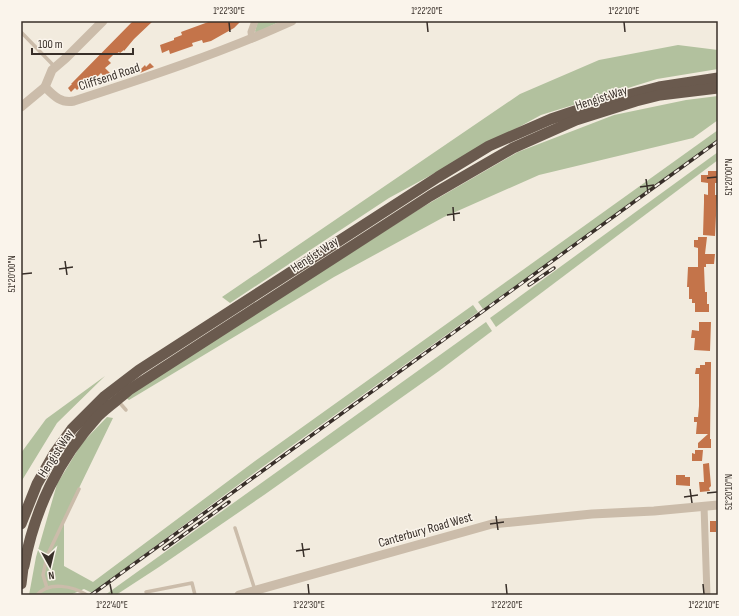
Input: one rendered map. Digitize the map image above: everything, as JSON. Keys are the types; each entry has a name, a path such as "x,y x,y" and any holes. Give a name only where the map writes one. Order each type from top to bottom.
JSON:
{"highway":[{"name":"Hengist Way","path":"21,524 38,484 54,454 72,429 105,396 139,370 438,177 489,146 551,119 605,101 659,87 718,78"},
{"name":"Hengist Way","path":"21,584 34,523 52,482 67,457 83,435 99,416 129,390 430,196 513,148 576,120 636,101 660,95 718,88"},
{"path":"21,550 24,557 24,566"}],"street":[{"path":"21,107 45,87 49,75 55,67 103,21"},
{"path":"252,39 251,32 255,21"},
{"name":"Cliffsend Road","path":"45,87 57,98 63,101 74,101 152,76 252,39 292,21"},
{"name":"Canterbury Road West","path":"239,595 492,524 592,514 654,512 718,505"},
{"path":"704,506 707,595"}],"lane":[{"path":"21,32 55,67"},
{"path":"117,400 126,410"},
{"path":"47,588 43,575 46,556 79,489"},
{"path":"235,528 255,590"},
{"path":"146,592 192,583 195,595"},
{"path":"37,595 47,588 58,586 67,587 85,594"}],"green space":[{"path":"258,21 281,21 256,33 255,31"},
{"path":"678,45 718,50 718,69 657,79 541,115 389,198 230,303 222,297 520,94 599,60"},
{"path":"718,96 718,120 693,138 539,175 444,217 334,277 129,400 125,397 421,208 518,152 614,115 686,100"},
{"path":"718,130 718,141 483,309 478,302"},
{"path":"718,152 718,160 496,327 490,318"},
{"path":"473,305 478,312 261,468 92,593 84,589 70,595 29,595 36,557 57,484 82,443 107,417 113,418 64,519 64,566 93,582 255,461"},
{"path":"486,322 492,331 439,371 264,495 159,567 116,595 105,595"},
{"path":"105,376 57,423 21,482 21,453 46,419"}],"building":[{"path":"133,21 153,21 124,51 115,53 108,60 111,63 105,68 110,73 105,78 101,73 96,78 87,80 77,90 75,88 71,92 68,88 71,84"},
{"path":"211,21 241,21 234,28 211,41 203,43 202,40 192,43 193,46 170,54 169,50 162,53 160,45 174,40 174,38 182,35 181,32"},
{"path":"150,63 154,67 140,73 142,70 141,69 145,65 146,67"},
{"path":"708,171 717,171 717,183 715,183 715,195 717,195 715,236 703,235 704,194 708,195 708,183 701,182 701,175 708,175"},
{"path":"698,237 707,237 705,254 715,254 714,264 706,264 706,267 704,267 705,292 707,292 709,312 695,312 695,303 692,303 692,299 689,299 689,287 687,287 688,267 698,267 698,248 694,247 694,240 698,240"},
{"path":"699,322 711,322 710,351 694,350 695,338 691,338 692,330 699,331"},
{"path":"705,362 711,362 711,448 698,448 698,443 708,434 696,434 697,422 694,422 694,417 698,417 699,374 695,374 696,368 700,368 700,365 705,365"},
{"path":"695,450 703,450 702,461 692,461 692,453 695,454"},
{"path":"709,463 710,491 700,492 699,482 704,482 703,464"},
{"path":"676,475 685,475 685,477 690,477 690,486 676,485"},
{"path":"710,521 716,521 716,532 710,532"}],"railway":[{"path":"91,595 718,141"},
{"path":"529,285 554,268"},
{"path":"164,549 229,502"}]}
